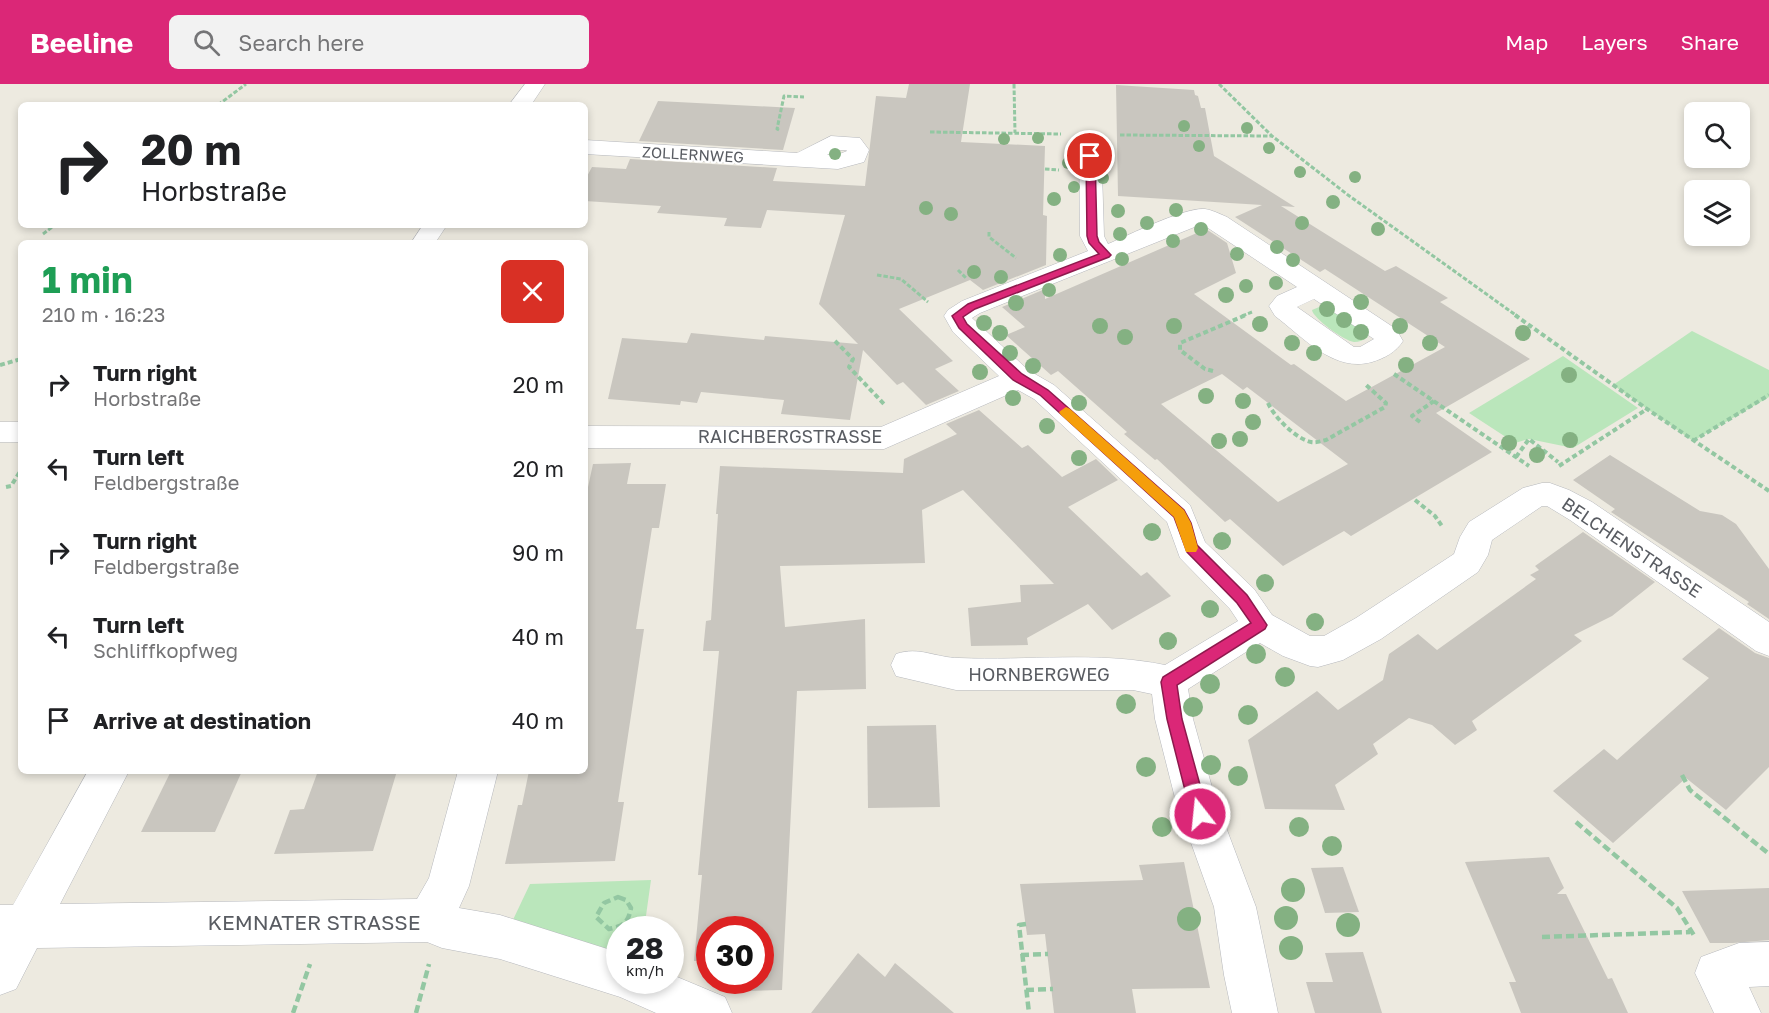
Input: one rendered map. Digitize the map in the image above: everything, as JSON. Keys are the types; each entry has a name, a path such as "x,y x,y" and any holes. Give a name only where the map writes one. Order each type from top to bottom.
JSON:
{"street":[{"path":"522,102 535,84"},
{"path":"1090,140 1092,236 1094,243 1105,255"},
{"name":"ZOLLERNWEG","path":"588,147 792,160"},
{"path":"1255,1013 1235,907 1195,798 1174,719 1169,682 1260,625 1242,599 1192,549 1187,538 1185,523 1179,514 1044,392 1017,377 963,326 957,316 971,307 1193,218 1204,216 1218,222 1317,288 1386,335 1389,341 1354,358 1346,355 1284,310 1282,306 1286,302 1317,288"},
{"name":"RAICHBERGSTRASSE","path":"588,437 884,438 1002,387 1017,377"},
{"path":"0,432 18,432"},
{"name":"BELCHENSTRASSE","path":"1260,625 1308,650 1319,652 1336,648 1466,563 1472,556 1475,541 1483,530 1519,504 1541,493 1554,495 1581,511 1769,641"},
{"name":"HORNBERGWEG","path":"909,665 956,674 1133,674 1169,682"},
{"path":"0,973 12,928 107,774"},
{"path":"436,923 477,774"},
{"name":"KEMNATER STRASSE","path":"12,928 226,922 436,923 500,937 606,971"},
{"path":"1738,1013 1717,973 1739,965 1769,964"},
{"path":"665,994 709,1013"}],"path":[{"path":"222,102 246,84"},
{"path":"1014,84 1015,133"},
{"path":"1219,84 1272,136 1348,195 1647,409 1769,490"},
{"path":"792,160 793,130 777,129 784,96 804,97"},
{"path":"43,234 51,228"},
{"path":"877,275 901,279 938,312 957,316"},
{"path":"1213,371 1204,369 1180,350 1180,344 1250,311 1254,313"},
{"path":"835,341 853,359 849,368 908,429"},
{"path":"1366,354 1543,476 1541,493"},
{"path":"0,365 18,360"},
{"path":"1268,403 1269,411 1305,440 1316,442 1326,440 1385,407 1383,397 1369,387"},
{"path":"1693,441 1769,395"},
{"path":"1420,422 1412,416 1434,401"},
{"path":"1567,459 1647,409"},
{"path":"1516,457 1528,438 1560,465"},
{"path":"6,487 11,486 18,475"},
{"path":"1682,775 1690,790 1769,854"},
{"path":"1576,822 1677,908"},
{"path":"618,897 626,900 631,908 629,919 623,926 609,929 596,916 599,907 606,901 618,897"},
{"path":"416,1013 431,955 436,923"},
{"path":"1026,924 1019,926 1029,1013"},
{"path":"1542,937 1690,932"},
{"path":"1022,955 1048,954"},
{"path":"1026,990 1053,989"}],"green space":[{"path":"1324,305 1368,337 1361,341 1349,341 1330,329 1312,310"},
{"path":"1692,331 1769,370 1769,397 1693,441 1613,385"},
{"path":"1563,356 1638,408 1573,448 1529,439 1515,443 1469,413"},
{"path":"651,880 646,916 606,916 606,950 511,924 530,884"}],"building":[{"path":"909,84 970,84 961,142 1045,146 1043,215 1047,216 1046,265 983,290 970,280 899,309 953,361 935,369 959,391 926,405 903,382 897,385 863,350 850,420 781,414 784,400 701,392 697,403 681,401 680,405 608,399 622,338 687,343 691,333 764,340 765,336 858,344 819,304 845,215 767,210 761,228 724,226 727,218 657,213 661,206 588,201 588,174 592,167 626,169 630,159 777,168 773,181 865,186 876,96 906,98"},
{"path":"1116,85 1194,90 1201,108 1205,108 1214,156 1295,207 1281,206 1385,271 1396,266 1448,298 1440,302 1530,359 1436,413 1492,452 1351,536 1344,531 1283,566 1230,519 1225,522 1157,459 1155,460 1124,434 1127,432 1058,371 1051,375 1006,335 1025,327 1002,307 1045,289 1045,299 1206,229 1227,243 1236,273 1194,294 1291,365 1294,364 1346,401 1445,347 1325,269 1320,272 1235,217 1262,205 1118,196","holes":["1222,374 1243,390 1247,387 1348,464 1278,502 1161,404"]},
{"path":"658,101 795,108 783,150 639,141"},
{"path":"979,410 1022,448 1028,445 1062,477 1096,459 1118,480 1068,507 1141,576 1147,572 1171,596 1112,630 1088,604 1027,638 1028,645 971,646 968,608 1021,602 1020,585 1054,584 963,490 922,510 925,563 780,566 785,627 865,619 866,689 797,691 782,990 774,990 774,916 698,916 702,875 698,875 719,651 703,651 706,621 711,620 720,466 903,473 904,459 957,434 946,424"},
{"path":"1610,455 1700,511 1722,515 1736,524 1769,569 1769,619 1747,604 1749,602 1611,512 1615,509 1573,480"},
{"path":"631,463 627,484 666,484 659,528 652,528 636,629 644,629 618,802 624,802 615,861 505,864 518,805 522,805 528,774 588,774 588,487 593,464"},
{"path":"1583,532 1655,582 1612,616 1574,635 1582,641 1472,721 1477,730 1455,745 1432,725 1409,718 1373,744 1378,754 1335,785 1345,810 1265,809 1248,740 1317,691 1338,710 1383,680 1389,654 1418,634 1437,650 1536,579 1530,575 1539,570 1535,566"},
{"path":"1719,628 1755,653 1769,658 1769,767 1726,810 1686,778 1613,843 1553,791 1604,749 1617,760 1709,678 1682,659"},
{"path":"936,725 940,807 868,808 867,726"},
{"path":"170,774 241,774 215,832 141,832"},
{"path":"317,774 396,774 373,851 274,854 290,810 304,809"},
{"path":"1549,857 1564,888 1557,894 1566,894 1608,979 1612,978 1628,1013 1521,1013 1509,982 1516,982 1465,862"},
{"path":"1184,862 1210,988 1132,989 1136,1013 1054,1013 1045,934 1027,935 1020,884 1143,880 1139,865"},
{"path":"1343,867 1359,912 1325,913 1311,868"},
{"path":"1769,888 1769,940 1733,943 1710,943 1682,891"},
{"path":"1363,952 1382,1013 1315,1013 1306,982 1333,982 1325,953"},
{"path":"858,953 885,977 895,963 954,1013 811,1013"}],"slow traffic":[{"path":"1066,412 1179,514 1185,523 1191,548"}],"route":[{"path":"1090,156 1092,236 1098,249 1105,255 971,307 957,316 963,326 1017,377 1044,392 1179,514 1185,523 1187,538 1192,549 1242,599 1260,625 1169,682 1174,719 1200,814"}]}
